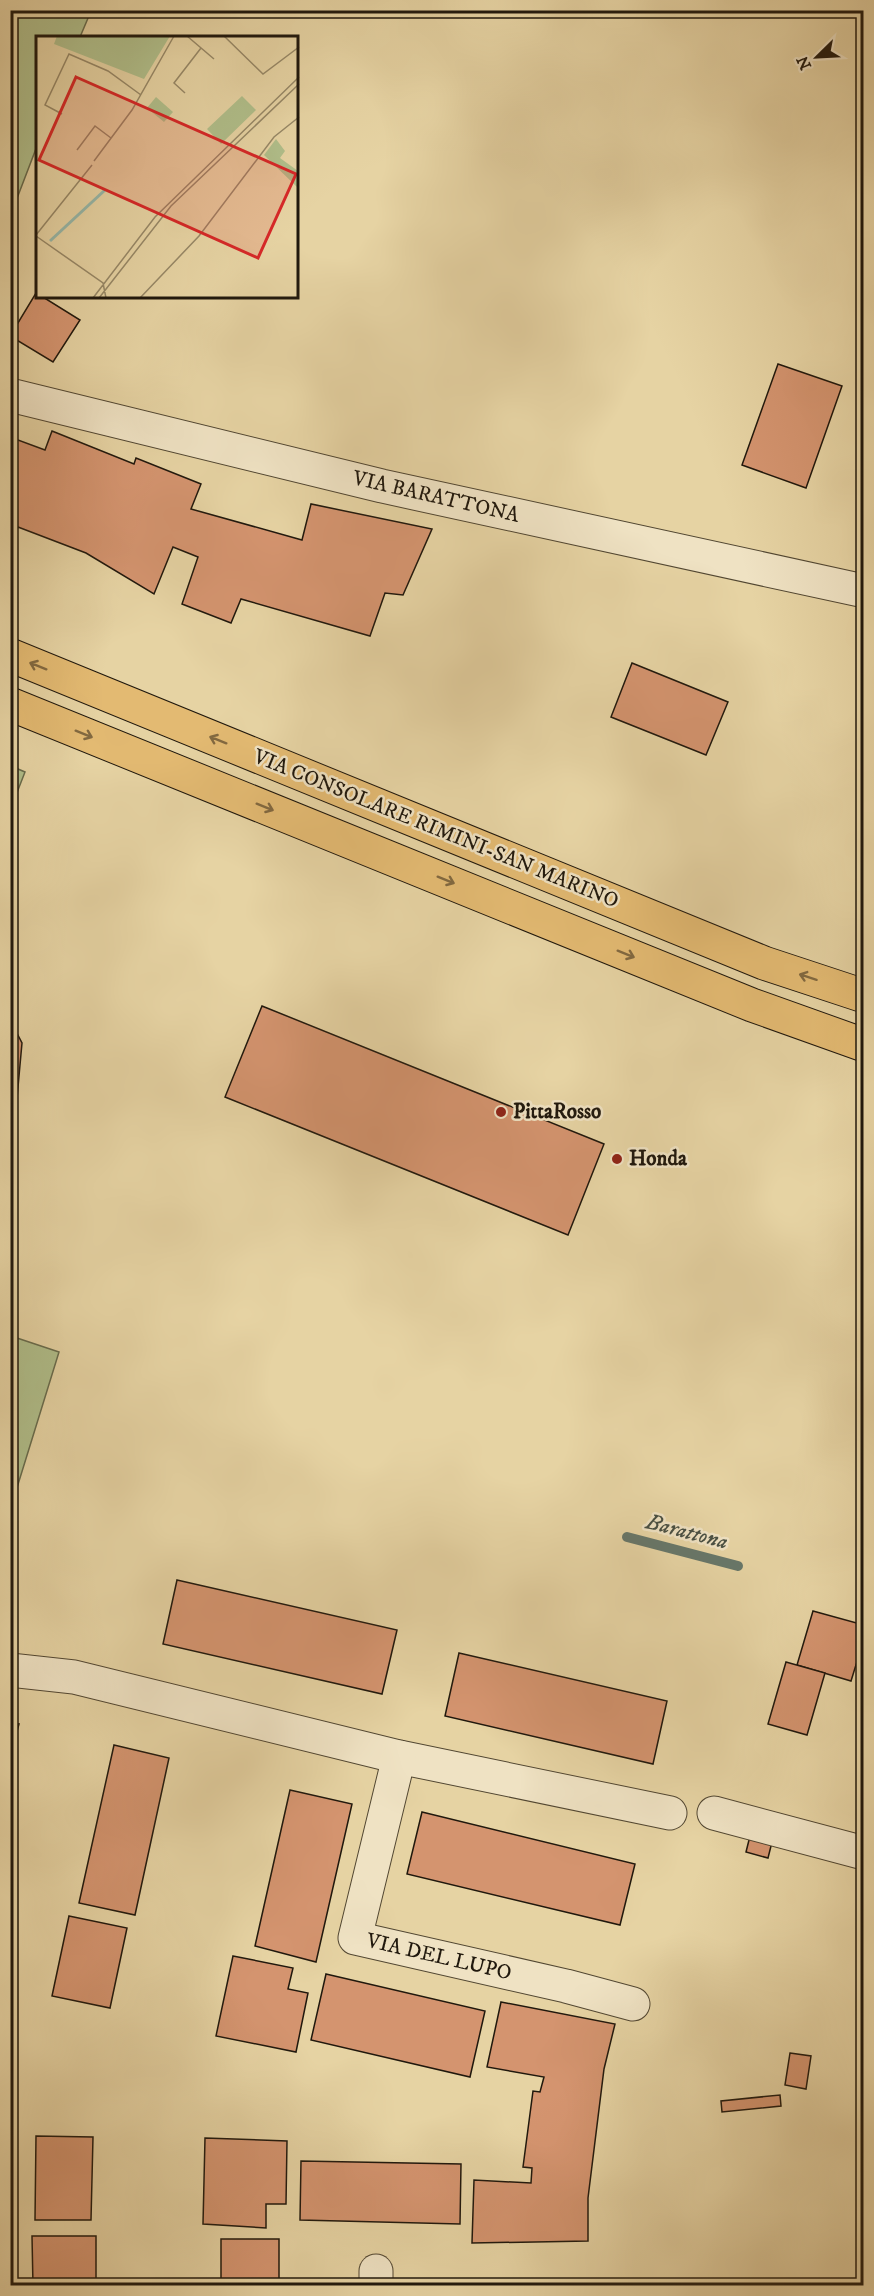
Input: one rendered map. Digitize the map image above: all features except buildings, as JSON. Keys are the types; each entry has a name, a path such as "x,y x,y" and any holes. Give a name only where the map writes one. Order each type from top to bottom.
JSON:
{"main road":[{"name":"VIA CONSOLARE RIMINI-SAN MARINO","path":"10,655 764,963 864,996"},
{"name":"VIA CONSOLARE RIMINI-SAN MARINO","path":"10,704 752,1005 864,1045"}],"street":[{"name":"VIA BARATTONA","path":"10,395 382,486 864,591"},
{"path":"10,1670 74,1677 399,1757 670,1813"},
{"name":"VIA DEL LUPO","path":"399,1757 355,1938 566,1986 633,2004"},
{"path":"714,1813 864,1853"}],"green space":[{"path":"11,10 91,11 80,36 36,36 36,149 11,214"},
{"path":"11,766 25,772 11,808"},
{"path":"10,1336 59,1352 11,1507"}],"waterway":[{"name":"Barattona","path":"627,1537 738,1566"}],"place":[{"name":"PittaRosso","path":"501,1112"},
{"name":"Honda","path":"617,1159"}]}
